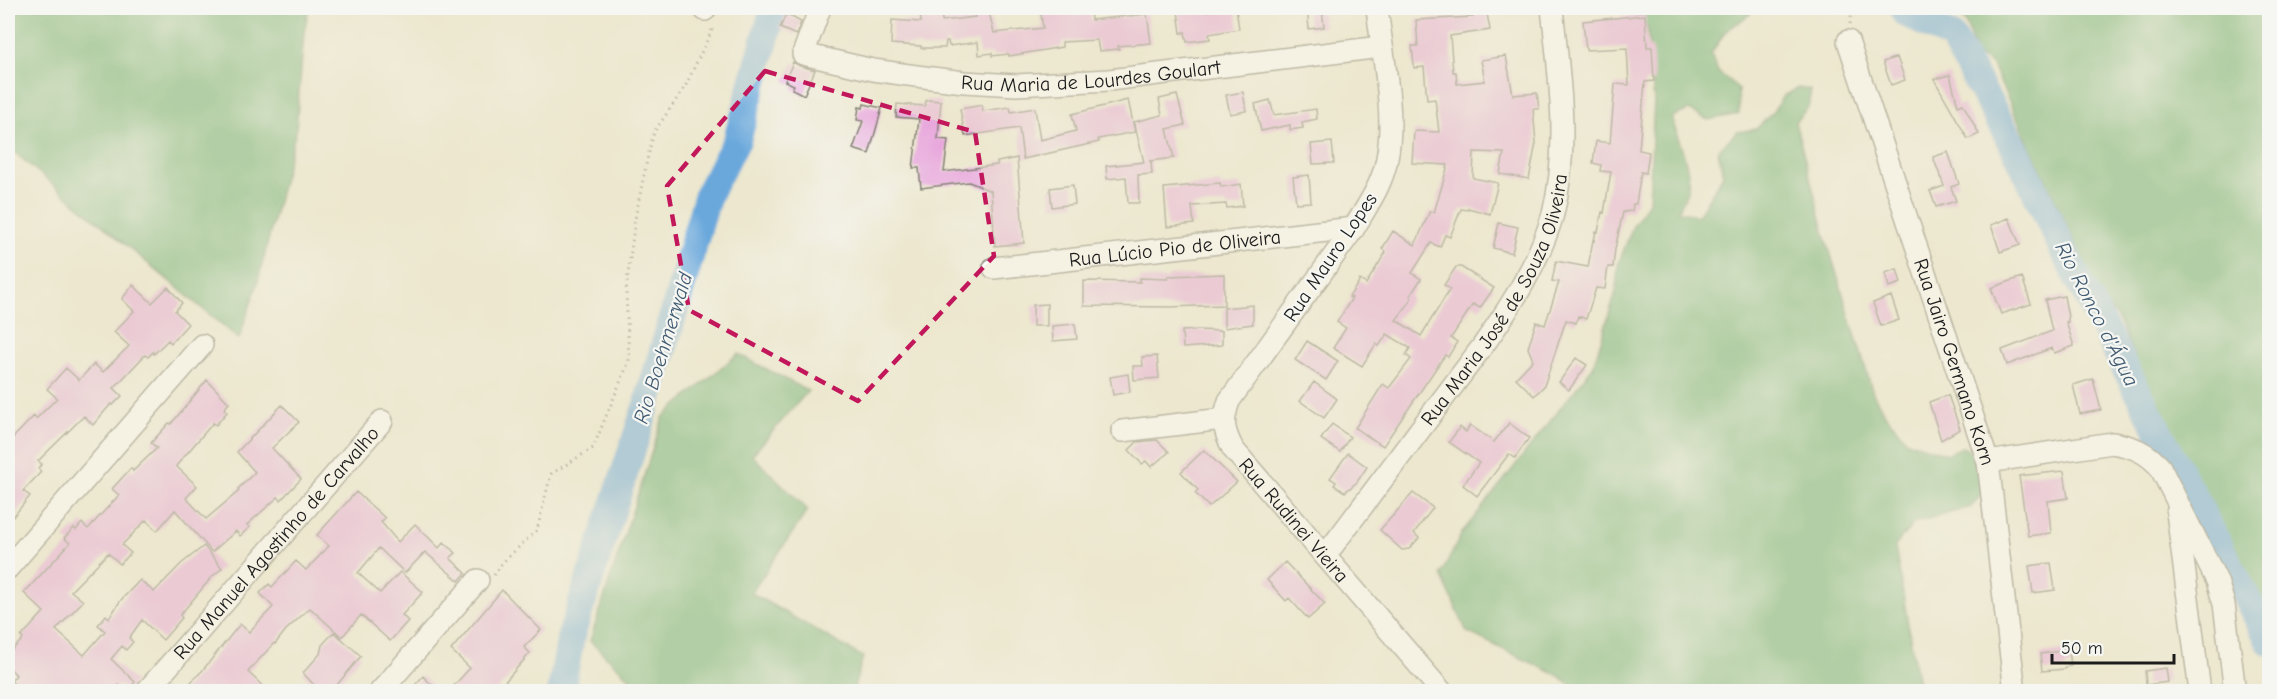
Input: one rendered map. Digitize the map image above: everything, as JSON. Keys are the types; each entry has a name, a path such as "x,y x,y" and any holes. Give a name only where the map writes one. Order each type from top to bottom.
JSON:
{"street":[{"name":"Rua Maria de Lourdes Goulart","path":"820,8 803,54 873,70 1017,85 1109,80 1381,47"},
{"name":"Rua Mauro Lopes","path":"1223,419 1229,401 1354,228 1371,201 1387,160 1390,141 1389,113 1377,8"},
{"name":"Rua Maria José de Souza Oliveira","path":"1325,556 1505,315 1539,251 1552,214 1560,167 1561,94 1552,8"},
{"name":"Rua Jairo Germano Korn","path":"1848,41 1988,462 2015,692"},
{"name":"Rua Lúcio Pio de Oliveira","path":"994,268 1354,228"},
{"path":"8,568 202,345"},
{"name":"Rua Rudinei Vieira","path":"1223,419 1226,435 1233,449 1442,692"},
{"path":"1122,431 1223,419"},
{"name":"Rua Manuel Agostinho de Carvalho","path":"146,692 382,421"},
{"path":"1988,462 2112,443 2130,445 2148,454 2160,467 2217,581 2224,604 2235,692"},
{"path":"2174,494 2200,692"},
{"path":"380,692 478,580"}],"path":[{"path":"478,580 489,582 503,562 537,530 551,474 593,448 629,361 626,291 647,160 654,132 685,87 712,30 706,9"}],"highlighted area":[{"path":"765,71 975,132 994,256 858,401 689,310 667,186"}],"green space":[{"path":"8,8 309,8 304,32 296,130 257,285 239,339 8,147"},
{"path":"1631,8 1751,8 1750,14 1725,32 1711,54 1718,72 1738,88 1739,114 1708,120 1689,110 1672,117 1686,161 1688,179 1687,191 1678,211 1698,216 1723,175 1718,150 1737,132 1756,129 1773,112 1783,96 1798,88 1810,90 1810,105 1795,122 1827,242 1873,393 1883,412 1907,441 1947,454 1962,447 1968,449 1980,469 1981,495 1971,507 1914,523 1895,546 1919,691 1580,691 1557,675 1467,632 1441,575 1462,533 1593,367 1616,291 1618,265 1633,226 1649,202 1654,99 1647,26"},
{"path":"1951,8 2269,8 2269,644 2261,629 2244,610 2230,585 2229,551 2216,525 2186,479 2117,317 2101,299 1992,65 1976,54 1966,23"},
{"path":"738,354 808,391 752,455 808,510 751,593 863,657 853,691 643,691 590,641 663,417"}],"building":[{"path":"973,8 988,8 994,33 1043,28 1040,8 1090,8 1091,20 1147,14 1151,43 1118,46 1119,49 1099,51 1097,40 1062,42 1062,47 1009,56 1009,54 992,56 992,53 979,55 978,42 949,46 946,41 945,48 891,44 892,20 921,22 920,10 941,9 942,21 975,17"},
{"path":"1184,8 1205,8 1207,11 1236,8 1239,29 1209,34 1210,39 1187,42 1185,32 1181,33 1178,11 1185,10"},
{"path":"1307,8 1322,8 1324,27 1309,29"},
{"path":"1471,8 1486,8 1490,30 1450,36 1453,72 1456,72 1457,84 1485,81 1481,60 1506,56 1513,95 1537,93 1539,109 1533,109 1536,143 1529,179 1500,174 1504,153 1474,152 1473,178 1498,183 1490,214 1468,208 1468,210 1461,209 1450,237 1445,235 1440,247 1431,243 1412,273 1421,279 1410,296 1410,302 1396,320 1421,336 1450,289 1444,285 1456,267 1461,267 1494,288 1480,308 1473,304 1451,338 1457,342 1448,357 1445,355 1383,446 1355,428 1383,384 1389,388 1411,359 1406,355 1410,348 1387,334 1379,346 1376,344 1362,366 1333,348 1346,328 1337,322 1360,280 1366,284 1386,252 1382,249 1393,231 1415,245 1430,211 1434,213 1448,165 1412,163 1414,131 1439,132 1435,99 1427,100 1424,67 1414,68 1412,46 1418,46 1416,20 1473,17"},
{"path":"786,14 801,22 796,35 780,28"},
{"path":"1645,15 1647,47 1652,47 1654,81 1645,82 1639,150 1649,152 1646,173 1641,172 1636,204 1633,204 1632,211 1623,212 1613,267 1608,267 1605,289 1596,288 1586,319 1578,316 1576,323 1566,320 1544,386 1534,396 1516,378 1533,360 1528,348 1536,322 1545,325 1559,282 1552,281 1556,261 1588,267 1593,240 1596,231 1598,232 1602,212 1604,213 1611,172 1600,171 1601,165 1593,163 1596,141 1610,143 1615,84 1629,85 1627,48 1586,50 1583,21"},
{"path":"1897,57 1905,80 1891,85 1883,62"},
{"path":"793,62 815,70 804,95 792,89 794,85 785,81"},
{"path":"1950,75 1958,106 1963,104 1979,134 1968,139 1934,79"},
{"path":"1243,92 1246,111 1230,114 1226,95"},
{"path":"1177,95 1185,125 1167,129 1174,158 1149,161 1151,161 1152,174 1138,175 1139,203 1128,203 1126,177 1107,179 1106,166 1144,162 1134,122 1162,115 1159,99"},
{"path":"926,100 941,101 938,139 948,140 944,172 997,165 997,162 1017,158 1024,243 995,246 991,191 969,182 921,188 919,168 913,168 919,119 896,117 897,104 925,106"},
{"path":"1128,100 1135,132 1098,139 1099,142 1023,159 1019,128 965,136 960,109 982,105 983,111 1010,107 1011,112 1035,108 1040,140 1076,131 1072,114"},
{"path":"1270,100 1274,115 1316,109 1317,119 1302,122 1303,128 1290,130 1290,125 1261,131 1255,104"},
{"path":"864,104 882,108 869,154 853,149 863,121 857,120 859,107 863,108"},
{"path":"1332,142 1334,163 1313,164 1311,144"},
{"path":"1948,152 1959,184 1951,187 1956,201 1936,207 1930,191 1944,186 1933,157"},
{"path":"1309,175 1311,202 1296,203 1293,177"},
{"path":"1220,183 1221,187 1241,184 1243,206 1227,208 1226,204 1192,206 1194,224 1167,227 1164,188"},
{"path":"1073,185 1075,204 1052,207 1050,188"},
{"path":"2009,218 2020,245 2000,252 1991,225"},
{"path":"1499,223 1518,227 1512,253 1493,248"},
{"path":"1897,269 1901,283 1889,287 1885,273"},
{"path":"1224,274 1224,305 1084,306 1084,281 1140,282 1140,278 1168,279 1168,276"},
{"path":"2022,277 2031,304 2001,314 1991,288"},
{"path":"133,285 152,303 168,287 182,303 175,311 188,324 171,343 168,340 154,354 153,352 148,357 145,355 114,388 122,396 113,405 111,404 93,425 84,416 38,461 42,464 38,468 41,472 23,491 30,496 8,523 8,443 34,416 36,419 57,398 47,389 66,368 79,380 94,364 103,372 129,346 114,332 134,311 122,299"},
{"path":"1891,296 1899,320 1881,326 1873,303"},
{"path":"2064,296 2068,317 2068,322 2066,322 2074,346 2054,353 2052,348 2007,365 2002,350 2052,331 2045,300"},
{"path":"1047,304 1047,326 1033,326 1033,305"},
{"path":"1253,305 1253,324 1224,328 1224,308"},
{"path":"1075,324 1077,339 1053,341 1052,326"},
{"path":"1182,331 1222,331 1222,345 1183,348"},
{"path":"1307,341 1338,361 1326,380 1295,360"},
{"path":"1157,356 1159,378 1134,380 1133,366 1143,366 1142,357"},
{"path":"1576,358 1587,365 1569,390 1559,382"},
{"path":"1128,374 1130,392 1113,395 1110,377"},
{"path":"2093,379 2101,410 2080,414 2073,385"},
{"path":"207,380 229,403 224,409 227,412 216,425 213,423 176,466 197,486 186,498 206,519 239,491 238,489 255,472 237,452 282,405 299,422 272,448 301,479 281,500 278,497 247,525 250,527 240,536 236,531 212,552 175,510 157,531 146,520 122,545 131,553 120,564 108,553 71,591 83,601 56,630 84,655 105,631 98,625 106,615 109,618 121,600 140,580 154,592 181,564 204,546 222,568 180,615 182,618 163,640 142,620 129,638 133,642 126,650 122,646 111,659 135,682 127,692 119,685 113,692 23,692 11,681 16,675 8,666 8,654 44,612 24,593 70,543 64,538 82,523 88,529 119,495 112,489 131,468 133,471 157,448 151,443 169,423 171,424"},
{"path":"1314,382 1337,399 1324,418 1300,401"},
{"path":"1948,395 1960,429 1941,440 1929,402"},
{"path":"1509,423 1529,438 1515,458 1509,454 1477,496 1463,485 1479,463 1449,442 1460,427 1466,432 1470,425 1494,442"},
{"path":"1332,424 1350,437 1340,452 1321,439"},
{"path":"1157,440 1169,452 1151,467 1146,461 1142,464 1129,450 1137,442"},
{"path":"1204,450 1237,482 1209,507 1195,493 1198,490 1181,472"},
{"path":"1348,453 1367,467 1357,482 1345,492 1334,485 1336,482 1330,478"},
{"path":"2064,471 2068,498 2048,501 2051,533 2028,536 2019,476"},
{"path":"356,492 385,518 381,522 398,542 415,524 439,548 444,542 456,553 450,558 466,573 459,581 425,552 405,573 379,548 358,573 380,593 400,572 423,592 402,615 408,621 390,641 361,615 342,637 310,608 286,630 248,672 269,692 181,692 202,671 240,624 249,632 273,607 260,593 269,584 272,587 296,561 306,570 329,546 317,535"},
{"path":"1413,493 1433,508 1414,533 1419,538 1409,549 1402,550 1380,530"},
{"path":"1285,562 1325,604 1308,619 1289,598 1286,601 1267,580"},
{"path":"2051,563 2055,590 2033,593 2029,566"},
{"path":"502,590 541,630 524,647 530,653 496,692 448,692 470,668 451,650"},
{"path":"334,632 361,656 331,692 308,692 314,685 303,673 320,654 322,645"},
{"path":"2069,650 2071,666 2065,669 2042,671 2040,654"},
{"path":"2166,668 2168,682 2146,685 2145,671"},
{"path":"423,676 439,692 409,692"}],"waterway":[{"name":"Rio Boehmerwald","path":"561,692 571,636 651,392 708,194 737,140 774,8"},
{"name":"Rio Ronco d'Água","path":"1905,8 1905,13 1952,37 2018,154 2065,254 2270,642"}]}
